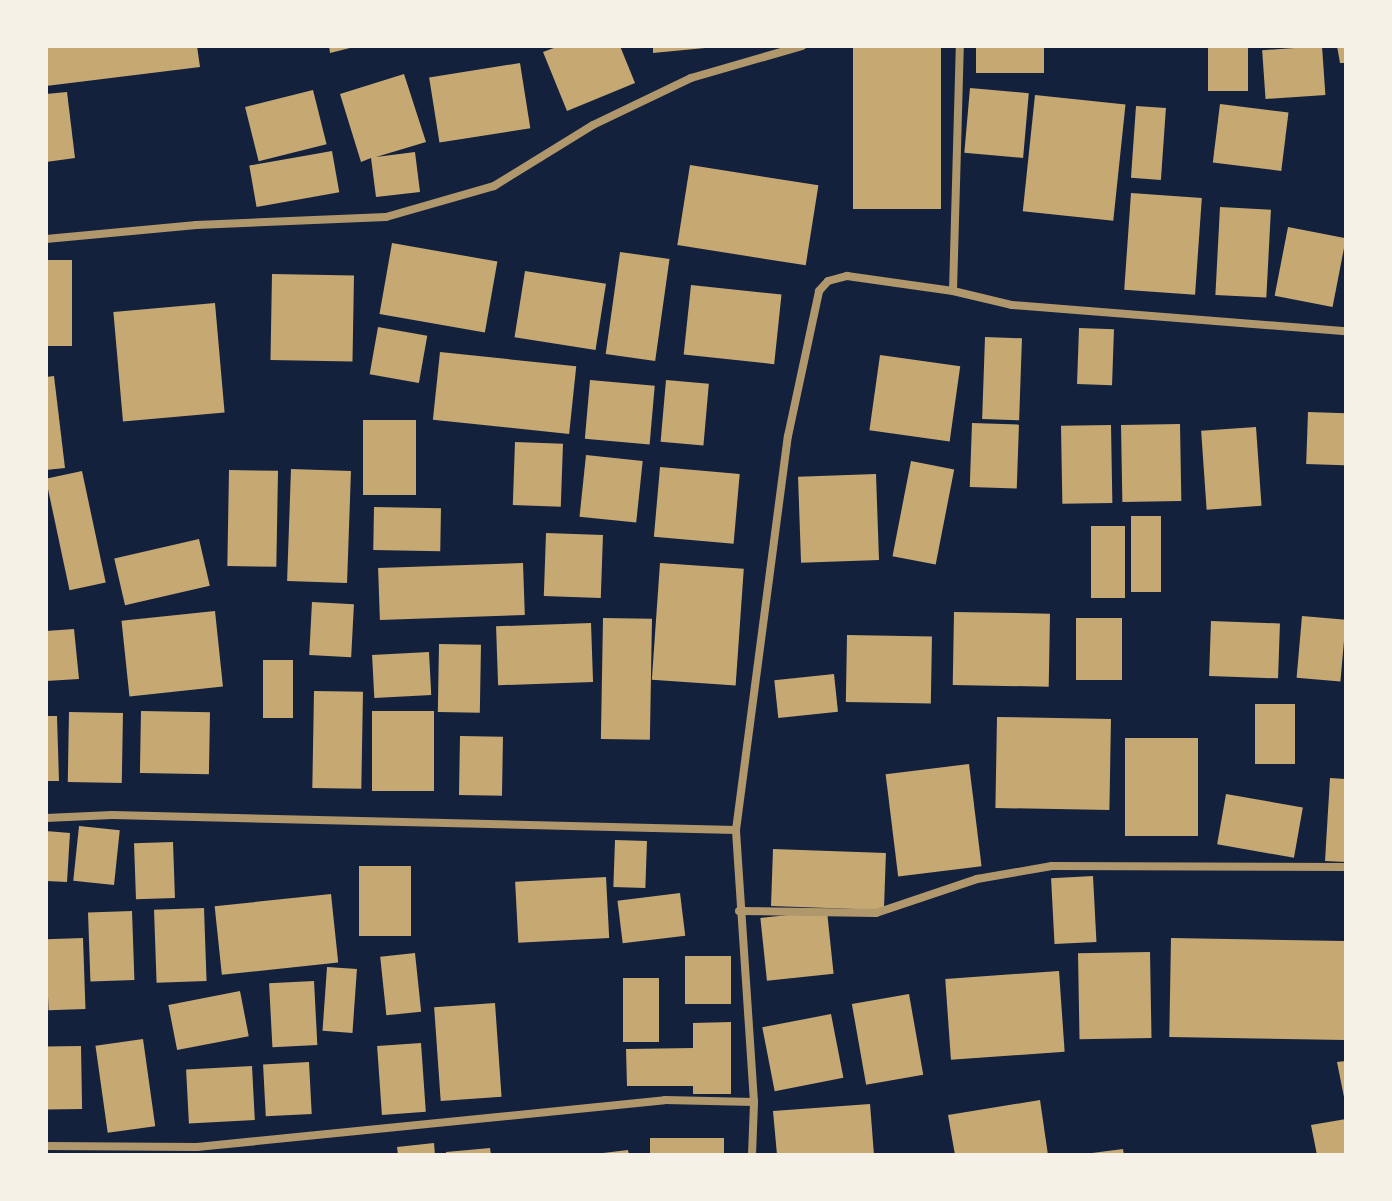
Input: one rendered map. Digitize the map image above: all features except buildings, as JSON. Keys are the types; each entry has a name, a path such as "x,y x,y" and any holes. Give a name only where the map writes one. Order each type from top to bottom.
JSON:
{"street":[{"path":"46,239 196,225 386,217 494,186 593,125 691,78 802,46"},
{"path":"953,291 960,46"},
{"path":"752,1155 754,1102 736,830 788,436 819,291 828,281 847,276 953,291 1012,305 1346,331"},
{"path":"46,818 112,815 736,830"},
{"path":"739,911 876,913 977,879 1052,866 1346,867"},
{"path":"46,1146 197,1147 665,1100 754,1102"}]}
